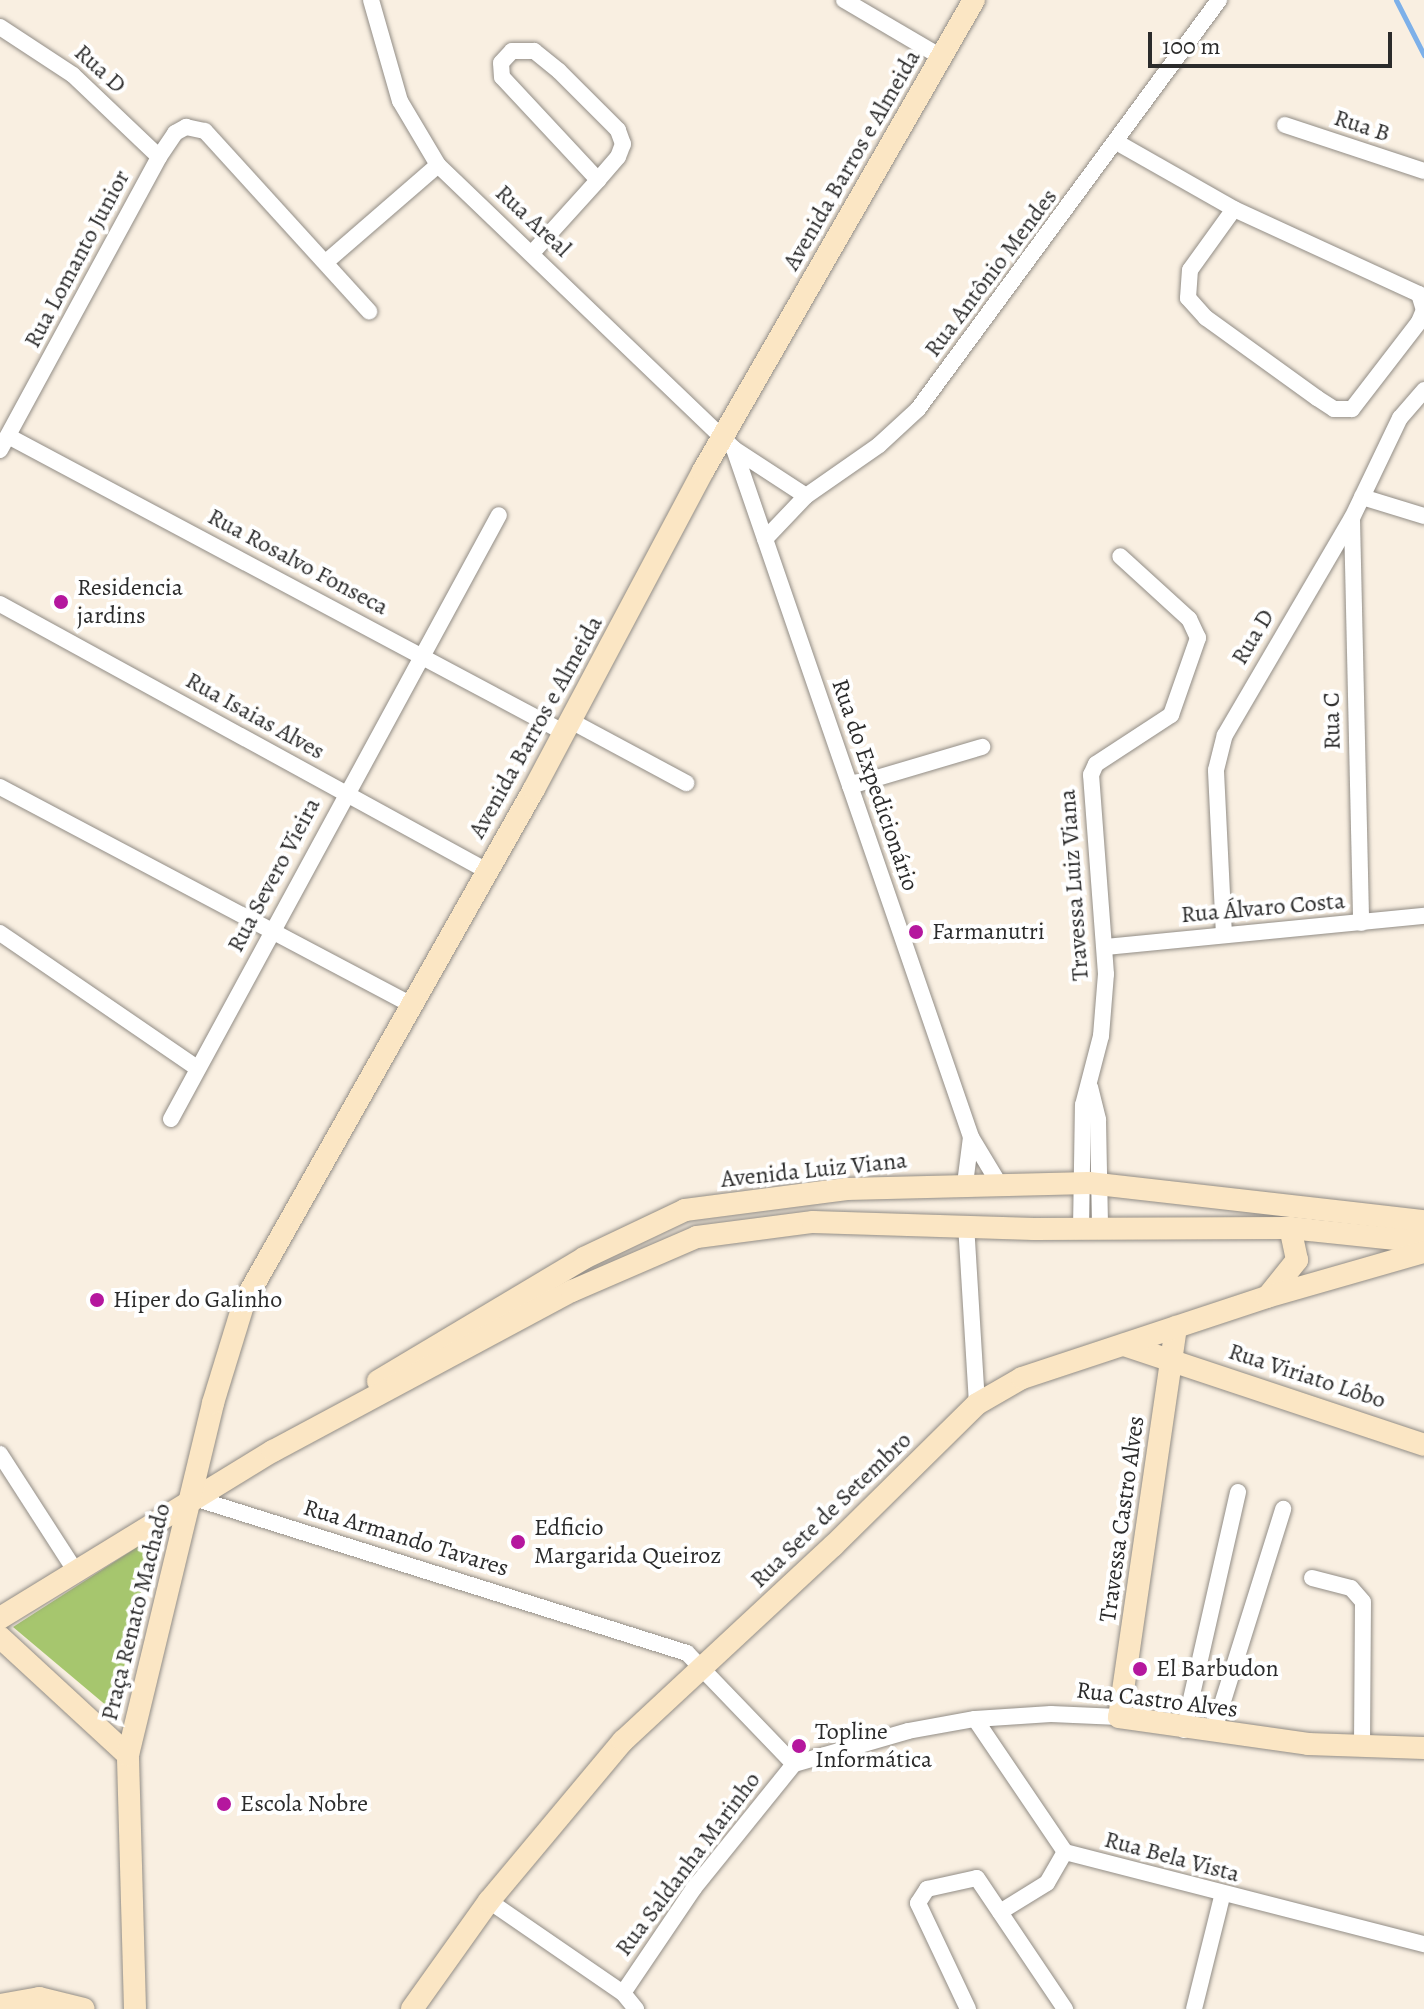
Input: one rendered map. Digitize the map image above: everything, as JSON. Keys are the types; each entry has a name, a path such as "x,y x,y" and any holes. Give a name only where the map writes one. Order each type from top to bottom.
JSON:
{"street":[{"name":"Rua Areal","path":"371,0 400,101 438,165 533,252 728,443"},
{"path":"844,0 941,57"},
{"name":"Avenida Barros e Almeida","path":"191,1497 244,1302 974,0"},
{"name":"Rua Antônio Mendes","path":"765,539 806,496 879,445 918,409 1118,143 1219,0"},
{"name":"Rua D","path":"0,27 73,75 159,157"},
{"path":"533,252 598,180 622,150 618,130 544,58 526,48 512,51 501,63 502,77 598,180"},
{"name":"Rua B","path":"1285,125 1424,171"},
{"name":"Rua Lomanto Junior","path":"4,443 159,157 175,133 186,127 205,131 326,262"},
{"path":"1118,143 1234,209 1419,294 1424,302 1419,322 1352,409 1334,409 1317,398 1206,318 1188,298 1190,270 1234,209"},
{"path":"369,311 326,262 438,165"},
{"name":"Rua D","path":"1224,935 1219,752 1233,717 1424,390"},
{"name":"Rua Rosalvo Fonseca","path":"4,443 423,655 686,783"},
{"path":"728,443 806,496"},
{"name":"Rua do Expedicionário","path":"728,443 765,539 971,1137 998,1182"},
{"path":"1362,497 1424,516"},
{"name":"Rua Severo Vieira","path":"171,1119 345,793 499,515"},
{"name":"Rua C","path":"1352,518 1361,923"},
{"name":"Travessa Luiz Viana","path":"1090,1228 1098,1112 1090,1087 1101,1036 1106,947 1091,775 1105,757 1171,715 1197,650 1196,627 1120,556"},
{"name":"Rua Isaias Alves","path":"0,604 487,871"},
{"path":"850,786 982,747"},
{"path":"0,787 410,1004"},
{"name":"Rua Álvaro Costa","path":"1106,947 1424,916"},
{"path":"0,933 197,1068"},
{"name":"Rua do Expedicionário","path":"965,1184 971,1137"},
{"name":"Avenida Luiz Viana","path":"273,1451 522,1293 659,1219 685,1210 788,1196 965,1184 1093,1183 1424,1221"},
{"path":"659,1219 669,1246"},
{"name":"Avenida Luiz Viana","path":"0,1618 191,1497 529,1312 669,1246 728,1229 813,1222 1090,1228 1290,1228 1424,1242"},
{"path":"966,1224 977,1404"},
{"path":"1267,1297 1297,1260 1290,1228"},
{"name":"Rua Sete de Setembro","path":"412,2009 489,1901 573,1794 977,1404 1022,1378 1267,1297 1424,1252"},
{"name":"Travessa Castro Alves","path":"1119,1717 1176,1327"},
{"name":"Rua Viriato Lôbo","path":"1124,1345 1424,1445"},
{"path":"0,1454 76,1572"},
{"path":"1184,1730 1238,1492"},
{"name":"Rua Armando Tavares","path":"191,1497 672,1648 704,1666 794,1764"},
{"name":"Praça Renato Machado","path":"0,1637 128,1755 191,1497"},
{"path":"1213,1733 1283,1509"},
{"path":"1312,1578 1351,1588 1363,1602 1362,1746"},
{"name":"Rua Castro Alves","path":"794,1764 908,1731 975,1719 1051,1714 1119,1717 1213,1733 1362,1746 1424,1748"},
{"path":"975,1719 1065,1852 1047,1883 1000,1912"},
{"path":"128,1755 135,2009"},
{"name":"Rua Saldanha Marinho","path":"623,1993 694,1888 794,1764"},
{"name":"Rua Bela Vista","path":"1065,1852 1222,1897 1424,1944"},
{"path":"968,2009 918,1903 927,1889 974,1878 1065,2009"},
{"path":"1194,2009 1222,1897"},
{"path":"489,1901 623,1993 636,2009"},
{"path":"2,1998 39,1998 84,2009"}],"green space":[{"path":"153,1537 114,1712 13,1627"}],"waterway":[{"path":"1396,0 1424,55"}],"place":[{"name":"Residencia jardins","path":"61,602"},
{"name":"Farmanutri","path":"916,932"},
{"name":"Hiper do Galinho","path":"97,1300"},
{"name":"Edficio Margarida Queiroz","path":"518,1542"},
{"name":"El Barbudon","path":"1140,1669"},
{"name":"Topline Informática","path":"799,1746"},
{"name":"Escola Nobre","path":"224,1804"}]}
